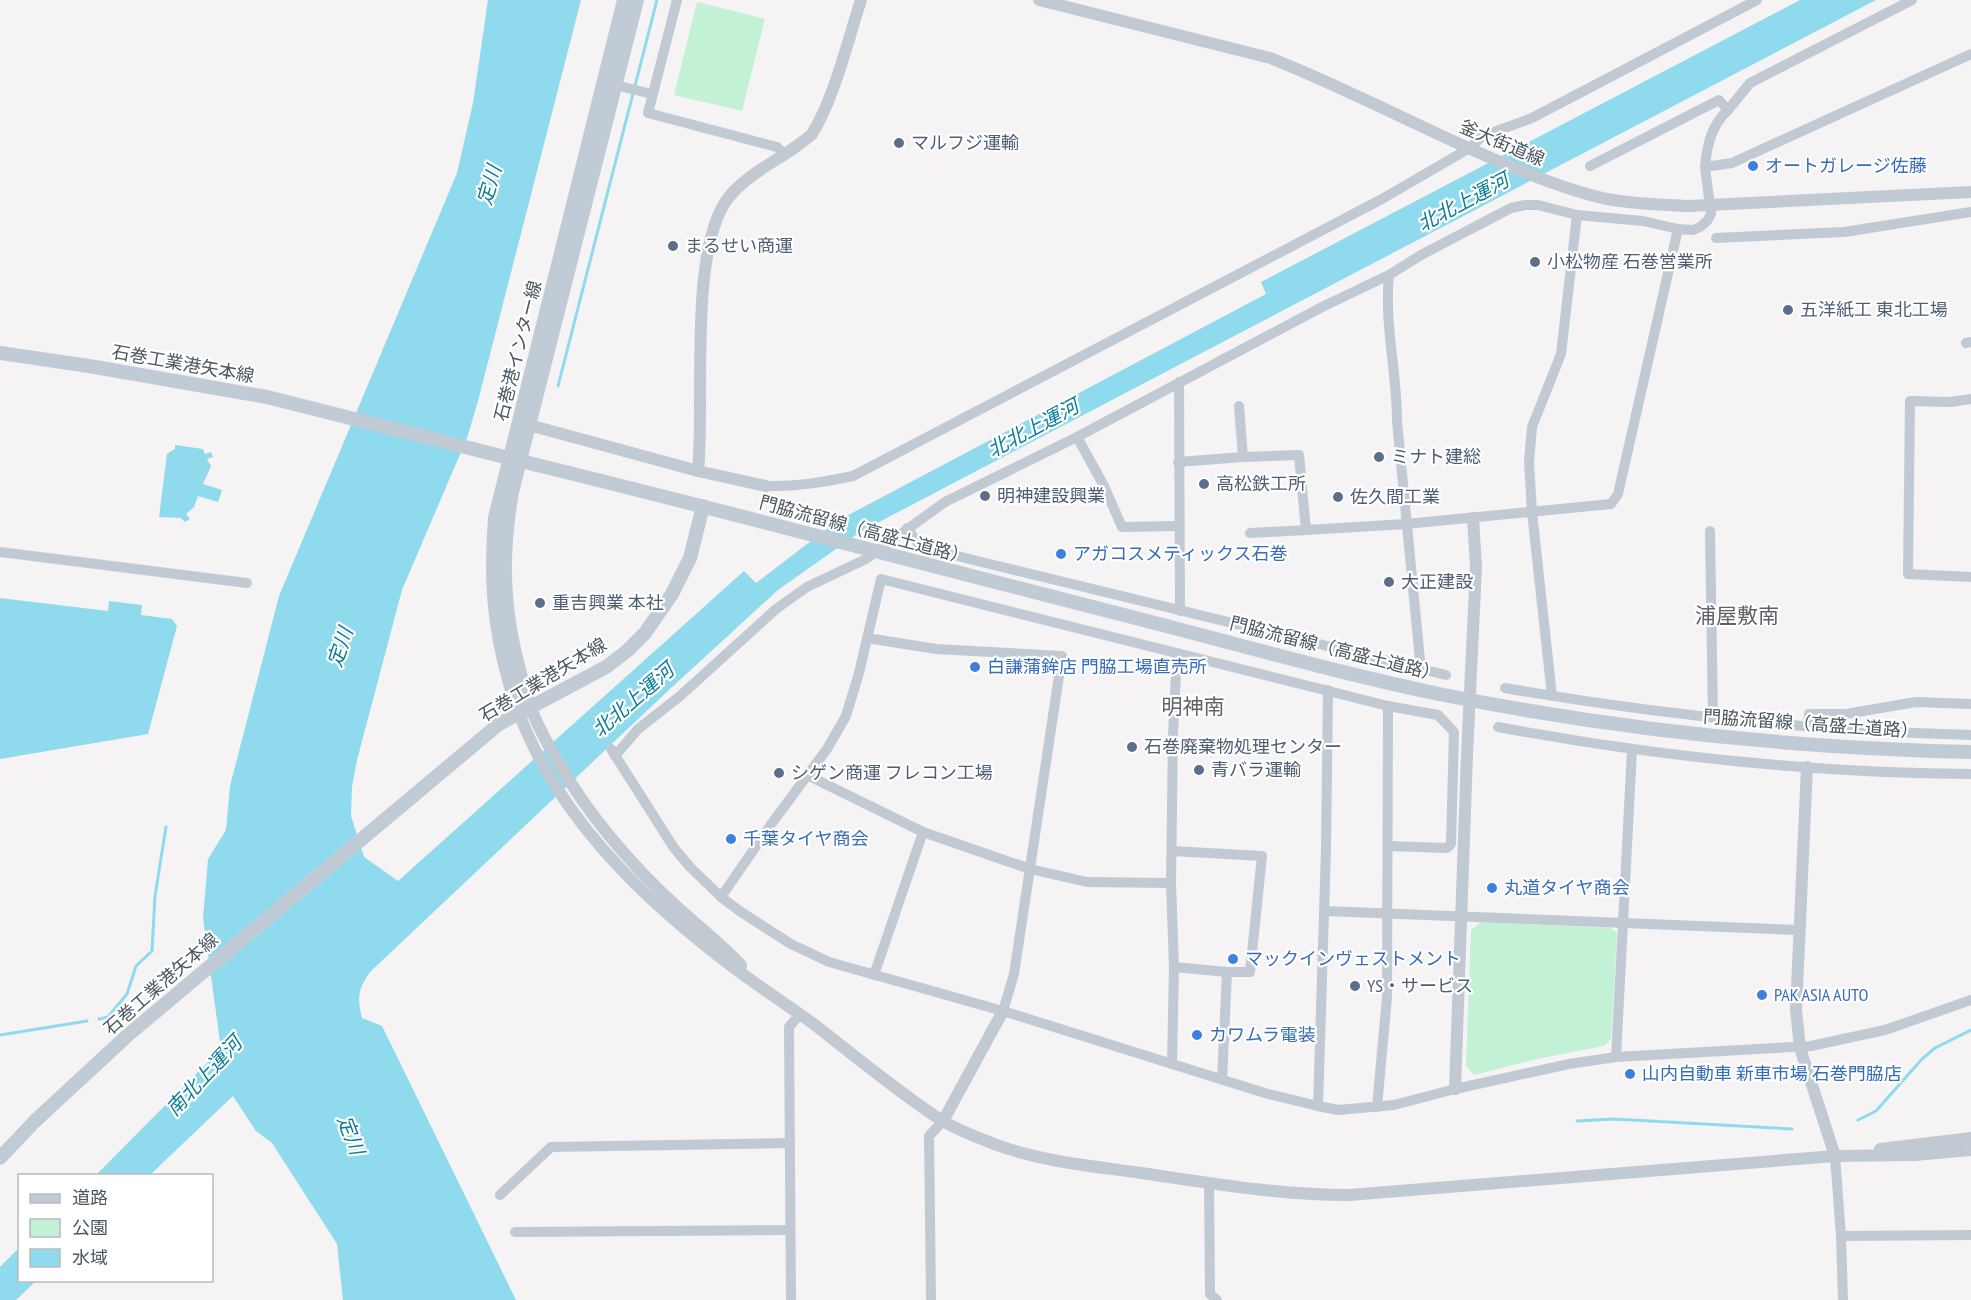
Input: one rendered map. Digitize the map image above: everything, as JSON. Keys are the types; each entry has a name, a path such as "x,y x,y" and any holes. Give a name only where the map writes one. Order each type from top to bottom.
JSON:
{"main road":[{"name":"石巻港インター線","path":"524,710 503,661 496,623 492,582 495,518 624,0"},
{"name":"石巻港インター線","path":"524,710 507,615 504,580 507,520 637,0"},
{"name":"石巻工業港矢本線","path":"0,353 89,366 267,398 703,506 690,558 672,594 645,633 627,651 606,667 499,724 128,1035 52,1105 0,1158"},
{"name":"門脇流留線（高盛土道路）","path":"703,506 1322,666 1469,699 1613,724 1712,736 1800,744 1971,752"}],"street":[{"path":"677,0 648,113 777,147 784,154"},
{"path":"698,471 703,294 713,230 724,204 737,189 812,134 820,121 861,0"},
{"name":"釜大街道線","path":"1039,0 1058,2 1270,58 1305,72 1468,149 1548,182 1609,199 1649,204 1710,205 1971,192"},
{"path":"529,425 698,471 766,486 799,485 853,476 1202,291 1382,199 1468,149 1483,136 1532,118 1757,0"},
{"path":"1912,0 1750,83 1719,119 1711,134 1706,151 1705,167 1711,214 1704,224 1693,230 1678,229 1643,221 1577,215 1538,205 1511,208 1421,255 1389,275 1312,312 1077,437 945,502 866,559 807,587 776,609 613,753 674,848 691,868 722,897 791,944 829,962 1003,1011 1222,1080 1318,1107 1338,1110 1377,1107 1569,1064 1616,1057 1800,1048 1885,1030 1971,1000"},
{"path":"1705,167 1732,163 1971,54"},
{"path":"615,85 652,94"},
{"path":"1590,166 1719,100 1728,110"},
{"path":"1716,238 1844,232 1971,212"},
{"path":"1552,696 1532,512 1529,462 1532,427 1561,354 1577,215"},
{"path":"1250,533 1406,524 1611,504 1618,494 1678,229"},
{"path":"1389,275 1386,300 1397,388 1397,421 1421,670"},
{"path":"1179,382 1180,610"},
{"path":"1971,399 1951,402 1910,401 1908,574 1971,577"},
{"path":"1239,406 1243,457"},
{"path":"1077,437 1104,486 1122,527 1179,526"},
{"path":"1178,462 1299,455 1306,530"},
{"path":"1455,1089 1476,567 1473,518"},
{"path":"907,528 917,542 925,546 1446,675"},
{"path":"1710,531 1713,718"},
{"path":"0,552 247,583"},
{"path":"722,897 772,823 827,749 846,716 881,579 1388,706 1438,715 1454,732 1451,844 1447,848 1388,846"},
{"path":"867,638 936,650 1062,656 1014,974 1003,1011 943,1121 929,1136 931,1300"},
{"path":"1172,1064 1174,967 1171,883 1173,734 1177,652"},
{"path":"1504,688 1713,718 1971,735"},
{"path":"1318,1107 1325,911 1328,690"},
{"path":"1808,726 1809,714 1846,714 1916,702 1971,704"},
{"path":"1377,1107 1387,997 1388,706"},
{"path":"524,710 545,739 599,826 676,906 723,946 761,986"},
{"path":"524,710 534,747 563,798 594,839 639,887 717,955 943,1121 997,1145 1027,1154 1074,1163 1307,1195 1349,1195 1834,1156 1915,1155 1971,1150"},
{"path":"1498,727 1632,750 1807,767 1909,774 1971,774"},
{"path":"1616,1057 1632,750"},
{"path":"1807,767 1796,1010 1800,1048 1834,1156 1841,1236 1843,1300"},
{"path":"807,775 923,832 1030,868 1087,882 1171,883"},
{"path":"874,975 923,832"},
{"path":"1172,851 1262,856 1250,972 1174,967"},
{"path":"1325,911 1798,930"},
{"path":"1222,1080 1227,972"},
{"path":"791,1300 789,1027 800,1014"},
{"path":"1834,1156 1917,1143 1971,1138"},
{"path":"500,1195 551,1148 789,1143"},
{"path":"1209,1183 1210,1294 1216,1300"},
{"path":"515,1232 790,1230"},
{"path":"1841,1236 1971,1235"}],"green space":[{"path":"697,2 765,19 742,111 674,95"},
{"path":"1481,922 1611,928 1617,933 1611,1039 1604,1046 1537,1059 1474,1075 1466,1066 1471,930"}],"water":[{"path":"488,0 581,0 478,401 467,438 402,590 357,760 352,787 351,816 364,857 398,881 744,571 756,583 837,521 1266,294 1261,282 1800,0 1876,0 860,532 778,590 670,689 366,978 360,994 359,1005 362,1018 382,1026 516,1300 343,1300 337,1244 272,1143 256,1131 233,1096 151,1174 97,1174 221,1049 203,918 208,859 226,830 230,786 279,596 457,173 473,103"},
{"path":"175,445 203,449 205,454 211,452 213,457 207,459 211,466 203,484 222,490 218,502 198,496 194,507 186,514 190,519 185,522 181,518 159,517 167,454 175,449"},
{"path":"0,598 108,611 109,601 142,605 141,615 172,619 177,626 148,734 0,759"},
{"path":"18,1249 18,1282 35,1282 16,1300 0,1300 0,1267"}],"waterway":[{"path":"558,386 657,0"},
{"path":"99,1019 108,1017 127,994 136,966 152,951 155,896 166,827"},
{"path":"0,1035 87,1021"},
{"path":"1858,1120 1876,1111 1922,1059 1935,1048 1971,1030"},
{"path":"1577,1121 1614,1119 1792,1129"}],"place":[{"name":"マルフジ運輸","path":"899,143"},
{"name":"オートガレージ佐藤","path":"1753,166"},
{"name":"まるせい商運","path":"673,246"},
{"name":"小松物産 石巻営業所","path":"1535,262"},
{"name":"五洋紙工 東北工場","path":"1788,310"},
{"name":"ミナト建総","path":"1379,457"},
{"name":"高松鉄工所","path":"1204,484"},
{"name":"明神建設興業","path":"985,496"},
{"name":"佐久間工業","path":"1338,497"},
{"name":"アガコスメティックス石巻","path":"1061,554"},
{"name":"大正建設","path":"1389,582"},
{"name":"重吉興業 本社","path":"540,603"},
{"name":"白謙蒲鉾店 門脇工場直売所","path":"975,667"},
{"name":"石巻廃棄物処理センター","path":"1132,747"},
{"name":"青バラ運輸","path":"1199,770"},
{"name":"シゲン商運 フレコン工場","path":"779,773"},
{"name":"千葉タイヤ商会","path":"731,839"},
{"name":"丸道タイヤ商会","path":"1492,888"},
{"name":"マックインヴェストメント","path":"1233,959"},
{"name":"YS・サービス","path":"1355,986"},
{"name":"PAK ASIA AUTO","path":"1762,995"},
{"name":"カワムラ電装","path":"1197,1035"},
{"name":"山内自動車 新車市場 石巻門脇店","path":"1630,1074"}],"district":[{"name":"浦屋敷南","path":"1737,616"},
{"name":"明神南","path":"1193,707"}],"water label":[{"name":"定川","path":"489,185"},
{"name":"北北上運河","path":"1463,202"},
{"name":"北北上運河","path":"1033,428"},
{"name":"定川","path":"340,647"},
{"name":"北北上運河","path":"633,700"},
{"name":"南北上運河","path":"204,1076"},
{"name":"定川","path":"351,1135"}]}
